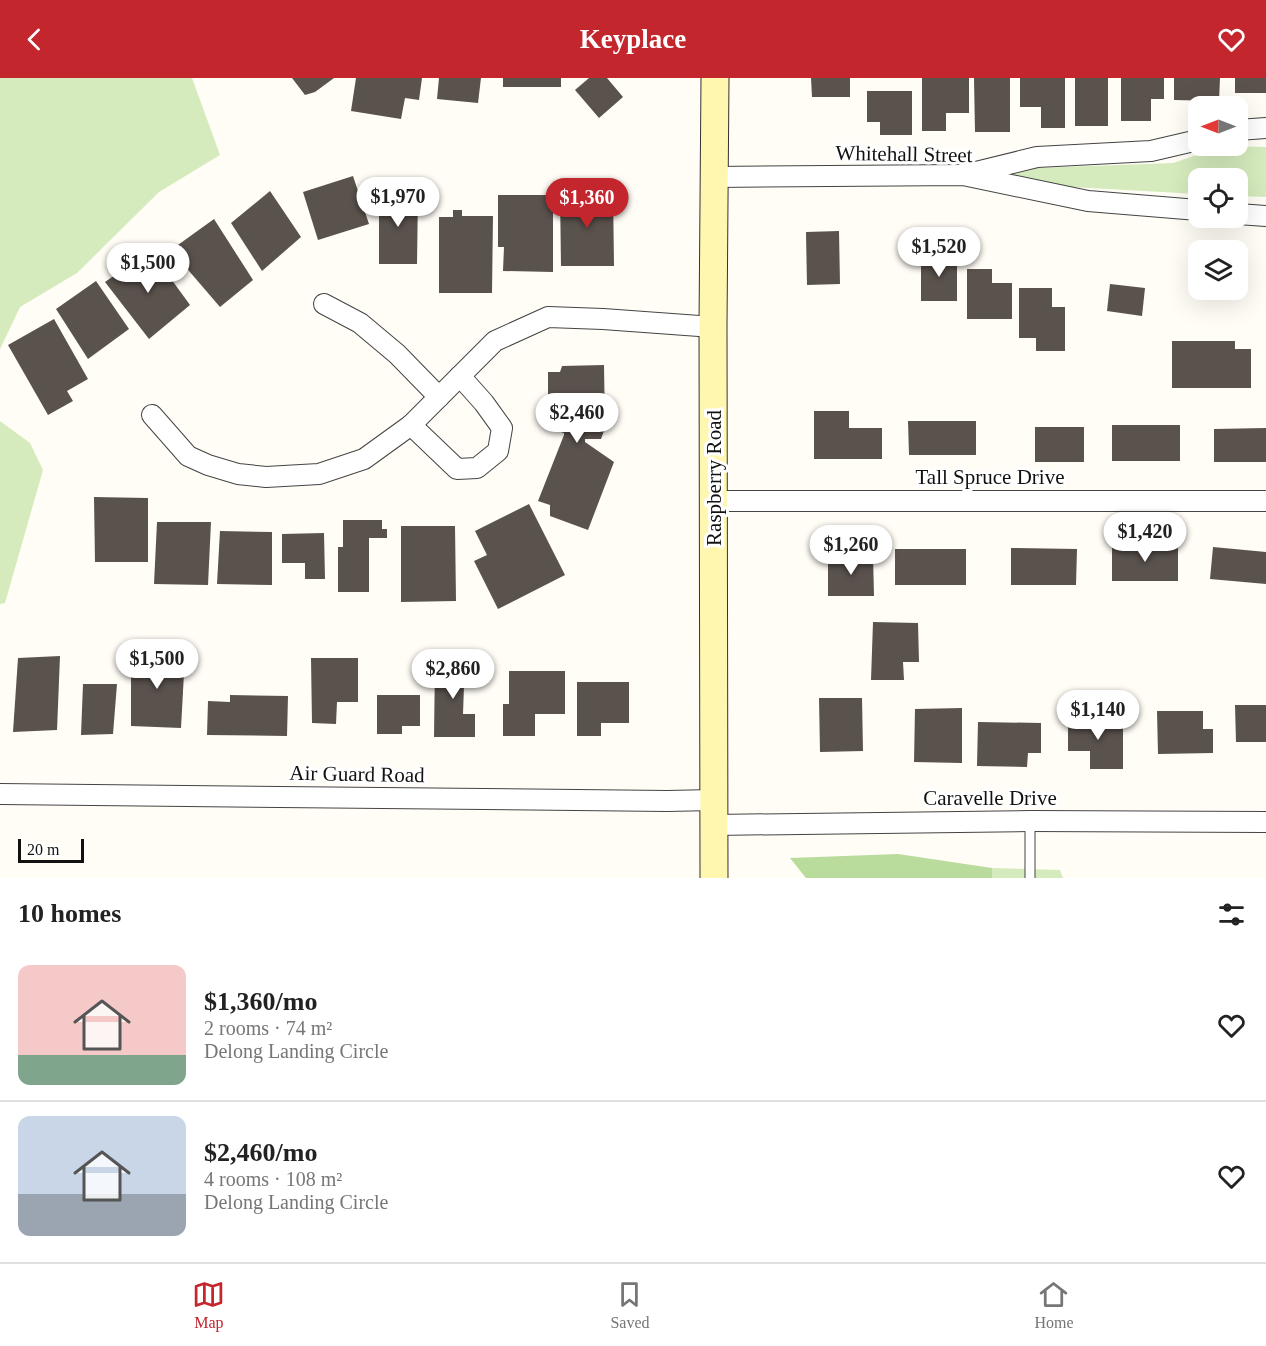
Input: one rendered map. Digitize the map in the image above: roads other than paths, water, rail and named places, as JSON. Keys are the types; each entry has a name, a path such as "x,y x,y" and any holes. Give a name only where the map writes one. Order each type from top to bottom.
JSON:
{"main road":[{"name":"Raspberry Road","path":"714,878 713,177 715,78"}],"street":[{"path":"1248,129 1266,128"},
{"path":"963,175 1037,156 1151,151 1188,142"},
{"name":"Whitehall Street","path":"713,177 963,175 1088,201 1188,209"},
{"path":"1248,215 1266,216"},
{"path":"324,303 368,329 440,397"},
{"path":"152,415 188,456 208,465 237,474 266,477 319,474 364,459 411,425 495,341 548,317 713,327"},
{"path":"411,425 457,469 477,468 498,451 502,428 460,376"},
{"name":"Tall Spruce Drive","path":"714,501 1266,501"},
{"name":"Air Guard Road","path":"0,794 667,801 714,813"},
{"name":"Caravelle Drive","path":"714,813 1030,821 1266,822"}],"lane":[{"path":"1030,821 1030,878"}]}
